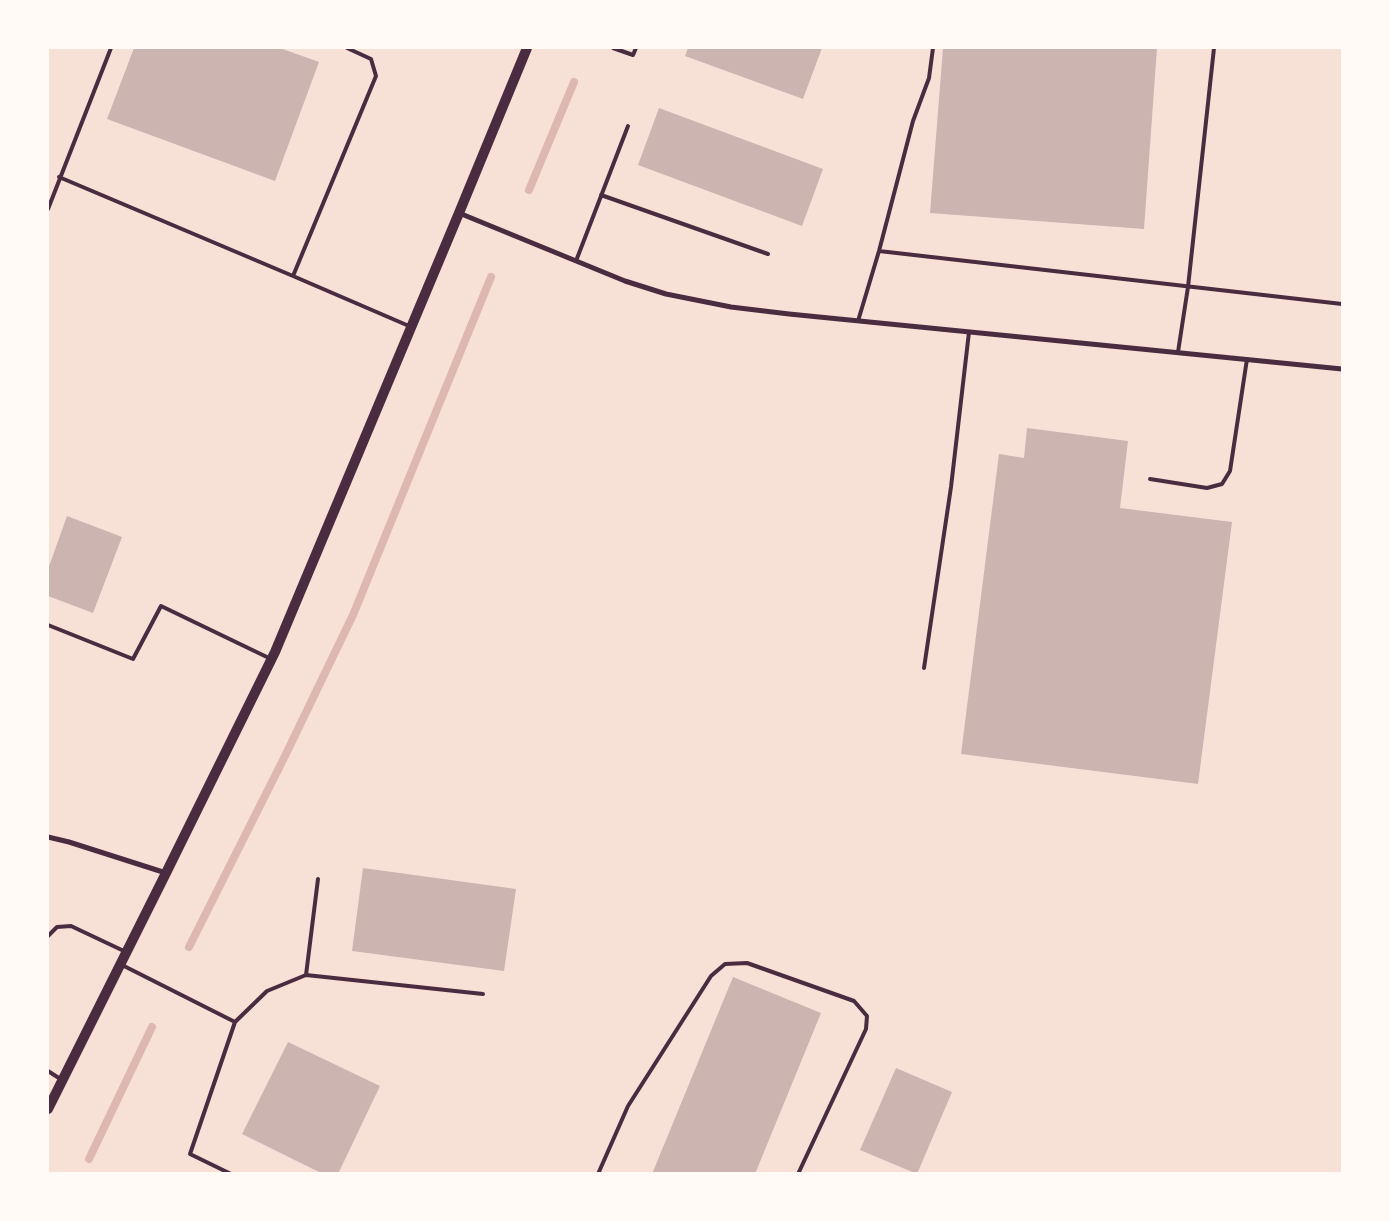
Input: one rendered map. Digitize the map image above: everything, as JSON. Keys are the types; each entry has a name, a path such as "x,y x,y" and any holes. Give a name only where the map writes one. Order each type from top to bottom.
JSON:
{"main road":[{"path":"48,1109 166,874 271,658 527,48"}],"street":[{"path":"459,213 625,280 666,294 731,307 1342,369"},
{"path":"48,837 69,842 166,874"}],"lane":[{"path":"48,209 111,48"},
{"path":"293,276 376,76 371,59 347,48"},
{"path":"613,48 633,55 636,48"},
{"path":"858,321 879,252 913,121 929,78 933,48"},
{"path":"1178,352 1188,287 1214,48"},
{"path":"576,261 628,126"},
{"path":"59,177 411,327"},
{"path":"601,195 768,254"},
{"path":"879,252 1342,304"},
{"path":"924,668 951,487 969,332"},
{"path":"1150,479 1207,488 1222,484 1230,471 1247,359"},
{"path":"48,625 133,659 161,606 271,658"},
{"path":"306,975 318,879"},
{"path":"48,936 57,927 70,926 126,952"},
{"path":"598,1174 628,1106 711,976 725,964 746,963 854,1001 867,1016 866,1029 798,1174"},
{"path":"120,964 235,1022"},
{"path":"231,1174 190,1154 235,1022 267,991 306,975 482,994"},
{"path":"48,1072 62,1080"}],"building":[{"path":"134,48 280,48 319,62 275,181 107,119"},
{"path":"688,48 822,48 803,99 685,56"},
{"path":"943,48 1157,48 1144,229 930,213"},
{"path":"659,108 823,169 802,226 638,165"},
{"path":"1027,428 1128,441 1120,508 1232,522 1198,784 961,754 999,454 1024,458"},
{"path":"67,516 122,537 93,613 48,596 48,569"},
{"path":"363,868 516,889 504,971 352,951"},
{"path":"733,977 821,1013 755,1174 652,1174"},
{"path":"288,1042 380,1086 338,1174 323,1174 242,1134"},
{"path":"896,1068 952,1092 917,1174 860,1150"}],"waterway":[{"path":"529,190 574,82"},
{"path":"189,947 353,615 491,277"},
{"path":"89,1159 152,1027"}]}
